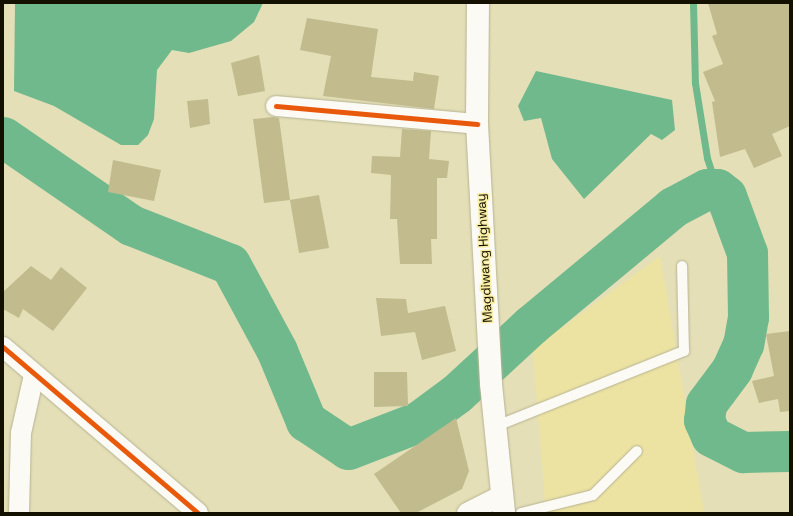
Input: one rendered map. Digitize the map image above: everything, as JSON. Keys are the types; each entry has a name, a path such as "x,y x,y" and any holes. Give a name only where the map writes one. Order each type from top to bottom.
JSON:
{"main road":[{"name":"Magdiwang Highway","path":"478,3 477,124 491,384 494,427 503,504"}],"street":[{"path":"276,106 477,124"},
{"path":"3,347 34,375 198,513"},
{"path":"19,513 21,433 34,375"},
{"path":"467,513 503,504"}],"lane":[{"path":"494,427 684,351 682,266"},
{"path":"521,513 593,495 637,451"}],"shaded area":[{"path":"15,3 263,3 254,22 231,41 189,53 172,50 157,70 154,119 148,135 138,145 121,145 54,106 14,91"},
{"path":"536,71 672,100 675,130 662,140 651,134 584,199 552,159 541,118 524,121 518,106"},
{"path":"660,256 704,513 546,513 533,349"}],"building":[{"path":"708,3 790,3 790,126 772,134 782,156 754,168 745,149 720,157 712,102 715,101 703,72 723,64 712,36 717,34"},
{"path":"307,18 378,29 371,77 413,81 414,72 439,76 434,109 323,96 331,56 300,50"},
{"path":"259,55 265,91 238,96 231,63"},
{"path":"208,99 210,124 190,128 187,101"},
{"path":"273,117 279,118 290,200 264,203 253,119"},
{"path":"402,129 431,131 429,159 449,161 447,178 437,178 437,239 431,239 432,264 400,264 397,219 390,219 391,175 371,173 372,156 400,157"},
{"path":"113,160 161,170 154,201 108,192"},
{"path":"319,195 329,248 299,253 290,200"},
{"path":"31,266 51,280 61,267 87,288 53,331 23,309 19,318 3,309 3,292"},
{"path":"376,298 406,299 408,313 445,306 456,351 422,360 415,332 381,336"},
{"path":"790,331 790,411 780,412 778,399 759,403 752,381 774,376 766,334"},
{"path":"374,372 407,372 408,406 374,407"},
{"path":"456,418 469,471 462,489 416,513 401,513 374,474"}],"waterway":[{"path":"693,3 695,83 707,158 717,189"},
{"path":"3,137 131,225 230,264 277,351 306,421 348,449 418,422 456,394 531,325 673,207 707,189 717,189 726,196 747,253 748,317 743,344 732,369 706,404 704,420 711,436 743,452 790,451"}],"cycle path":[{"path":"276,106 477,124"},
{"path":"3,347 198,513"}]}
